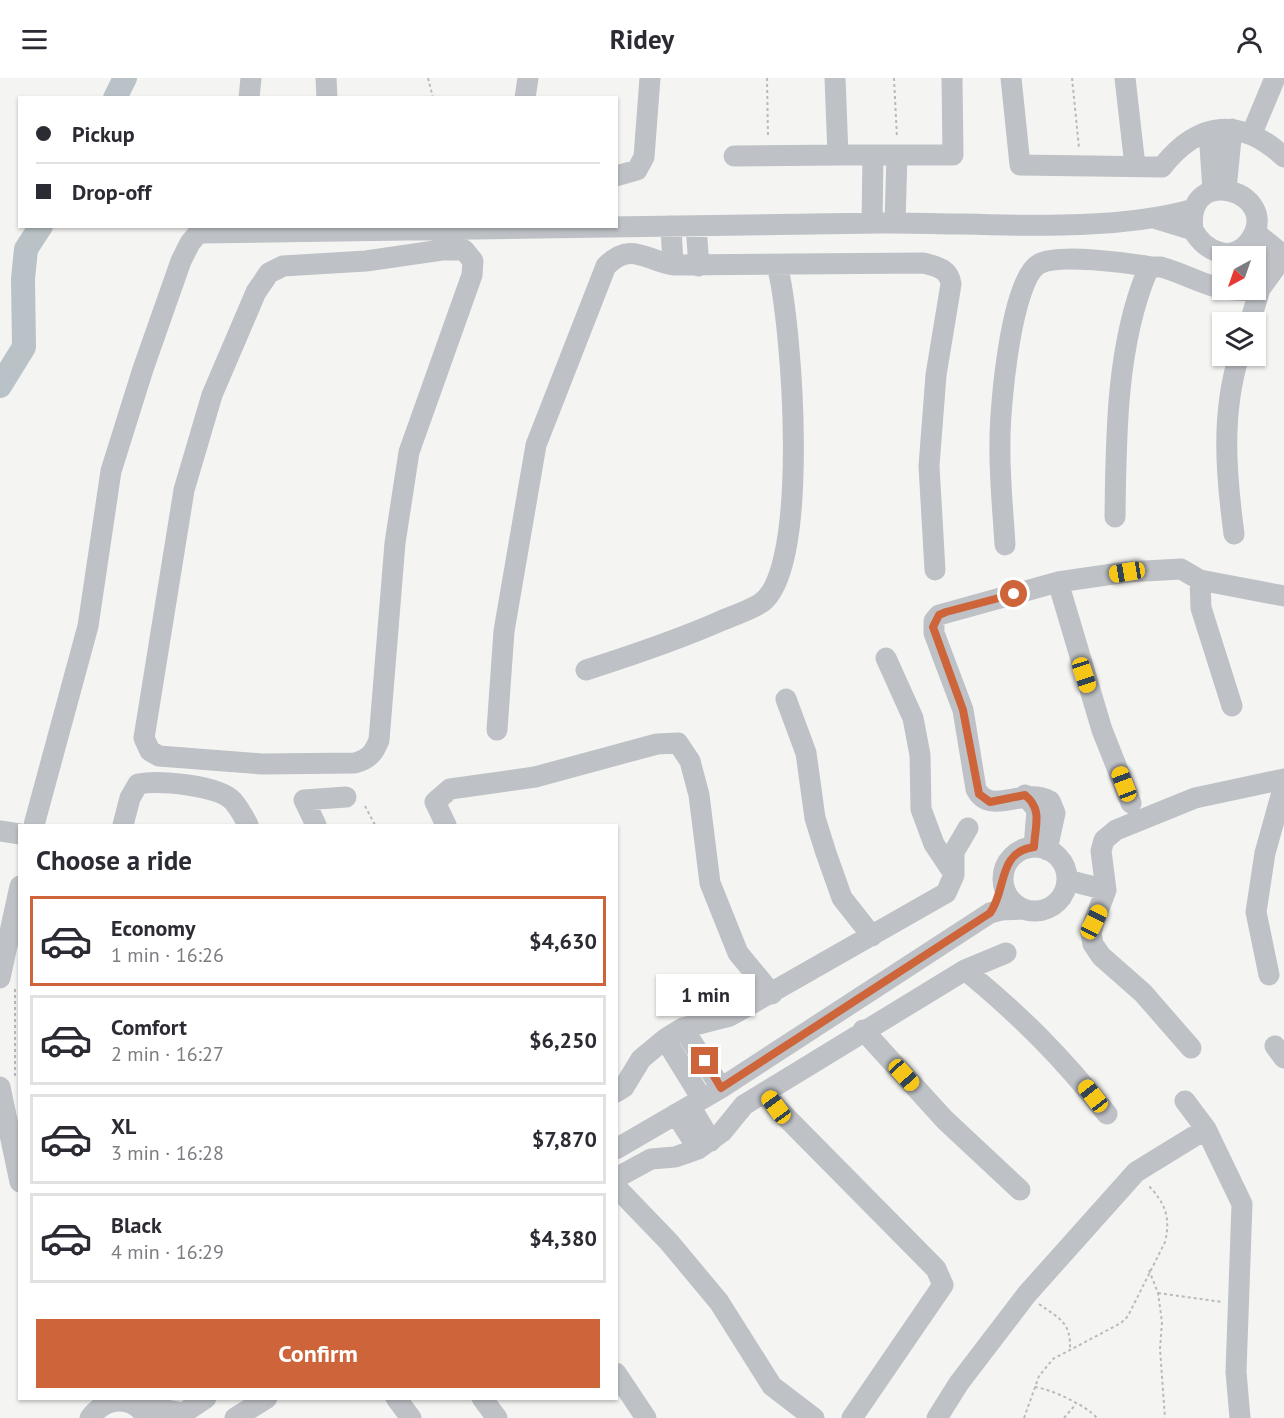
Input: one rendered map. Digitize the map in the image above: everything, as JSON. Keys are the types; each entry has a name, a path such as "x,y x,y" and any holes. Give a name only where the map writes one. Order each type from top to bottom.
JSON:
{"street":[{"path":"249,96 251,78"},
{"path":"327,78 327,96"},
{"path":"525,96 528,78"},
{"path":"618,175 637,170 644,157 650,78"},
{"path":"835,78 838,155"},
{"path":"734,156 953,155 952,78"},
{"path":"1011,78 1020,165 1162,167 1175,151 1209,132 1242,131 1266,141 1284,157"},
{"path":"1125,78 1135,166"},
{"path":"1220,190 1242,131 1275,78"},
{"path":"1209,132 1220,190"},
{"path":"872,223 873,155"},
{"path":"895,223 897,155"},
{"path":"1212,251 1199,243 1192,230 1194,209 1202,198 1220,190 1238,192 1247,199 1256,220 1254,232 1246,246"},
{"path":"618,226 1061,223 1157,219 1194,209"},
{"path":"1157,219 1192,230"},
{"path":"671,226 673,265"},
{"path":"696,226 699,266"},
{"path":"34,824 88,626 111,471 142,369 181,261 190,243 202,230 403,228"},
{"path":"356,230 357,262"},
{"path":"1254,232 1259,246"},
{"path":"442,250 464,250 473,261 472,275 409,452 395,543 379,740 375,750 369,758 355,763 262,764 159,756 150,751 144,738 184,490 212,395 256,292 269,273 284,266 357,262 442,250"},
{"path":"497,730 504,630 536,445 606,266 615,257 626,253 638,253 656,262 699,266 924,263 943,269 950,275 951,284 936,375 929,466 935,570"},
{"path":"1005,545 1000,439 1011,326 1025,281 1036,265 1048,260 1122,262 1170,270 1212,288"},
{"path":"586,670 672,642 761,603 775,589 789,529 795,413 783,288 777,265"},
{"path":"1115,517 1117,426 1128,340 1141,286 1152,267"},
{"path":"1234,534 1227,482 1226,432 1237,366"},
{"path":"1040,848 1054,819 1054,806 1045,798 1025,795 990,802 979,794 963,710 933,627 939,615 1058,582 1127,572 1181,569 1200,580 1284,596"},
{"path":"1200,580 1201,608 1232,706"},
{"path":"1058,582 1099,720 1131,802"},
{"path":"886,658 913,718 920,755 921,809 934,844 954,875"},
{"path":"786,699 806,753 815,818 826,854 842,898 872,936"},
{"path":"446,824 435,802 450,789 535,777 657,744 678,743 690,761 699,795 710,883 738,953 772,994"},
{"path":"1191,1048 1143,993 1101,956 1093,944 1091,933 1106,890 1101,851 1109,835 1195,798 1284,779"},
{"path":"123,824 130,798 138,784 154,781 215,791 232,800 247,824"},
{"path":"1269,975 1256,912 1265,853 1284,785"},
{"path":"316,824 304,800 356,802"},
{"path":"618,1091 624,1087 641,1059 665,1039 683,1028 730,1016 946,893 954,875 954,852 968,828"},
{"path":"0,831 18,834"},
{"path":"618,1148 721,1088 990,913 1001,909 1038,911 1053,906 1063,895 1067,880 1062,862 1040,848 1022,850 1012,856 1004,872 997,904 990,913"},
{"path":"1067,880 1106,890"},
{"path":"1003,884 1010,899 1023,909"},
{"path":"8,982 18,902"},
{"path":"618,1177 651,1159 675,1157 704,1145 722,1132 744,1105 863,1030 965,970 1006,953"},
{"path":"965,970 1025,1021 1065,1061 1107,1114"},
{"path":"683,1028 721,1088"},
{"path":"863,1030 945,1120 1020,1191"},
{"path":"665,1039 704,1145"},
{"path":"8,1086 18,1166"},
{"path":"765,1092 776,1107 936,1269 943,1285 852,1418"},
{"path":"1185,1101 1206,1130 1242,1204 1236,1372 1240,1418"},
{"path":"938,1418 959,1383 1027,1294 1136,1172 1206,1130"},
{"path":"618,1189 669,1242 719,1302 772,1386 814,1418"},
{"path":"618,1376 646,1418"},
{"path":"90,1418 98,1408 109,1401 179,1416 203,1400"},
{"path":"235,1418 264,1400"},
{"path":"398,1400 411,1418"},
{"path":"484,1400 497,1418"}],"path":[{"path":"428,78 432,96"},
{"path":"767,78 768,156"},
{"path":"894,78 897,155"},
{"path":"1072,78 1081,166"},
{"path":"356,802 374,824"},
{"path":"8,982 8,1086"},
{"path":"1024,1418 1039,1376 1053,1359 1121,1323 1128,1316 1165,1242 1168,1230 1164,1202 1136,1172"},
{"path":"1149,1270 1158,1293 1162,1322 1160,1349 1165,1418"},
{"path":"1158,1293 1240,1305"},
{"path":"1027,1294 1066,1324 1070,1334 1070,1350"},
{"path":"1035,1387 1055,1391 1076,1404 1090,1409 1097,1418"},
{"path":"1064,1418 1076,1404"}],"waterway":[{"path":"116,96 125,78"},
{"path":"0,386 24,347 23,279 26,249 40,228"}],"route":[{"path":"705,1061 721,1088 990,913 997,904 1008,861 1017,852 1034,847 1037,810 1034,803 1025,795 990,802 983,800 976,789 963,710 933,627 939,615 946,612 1014,594"}]}
